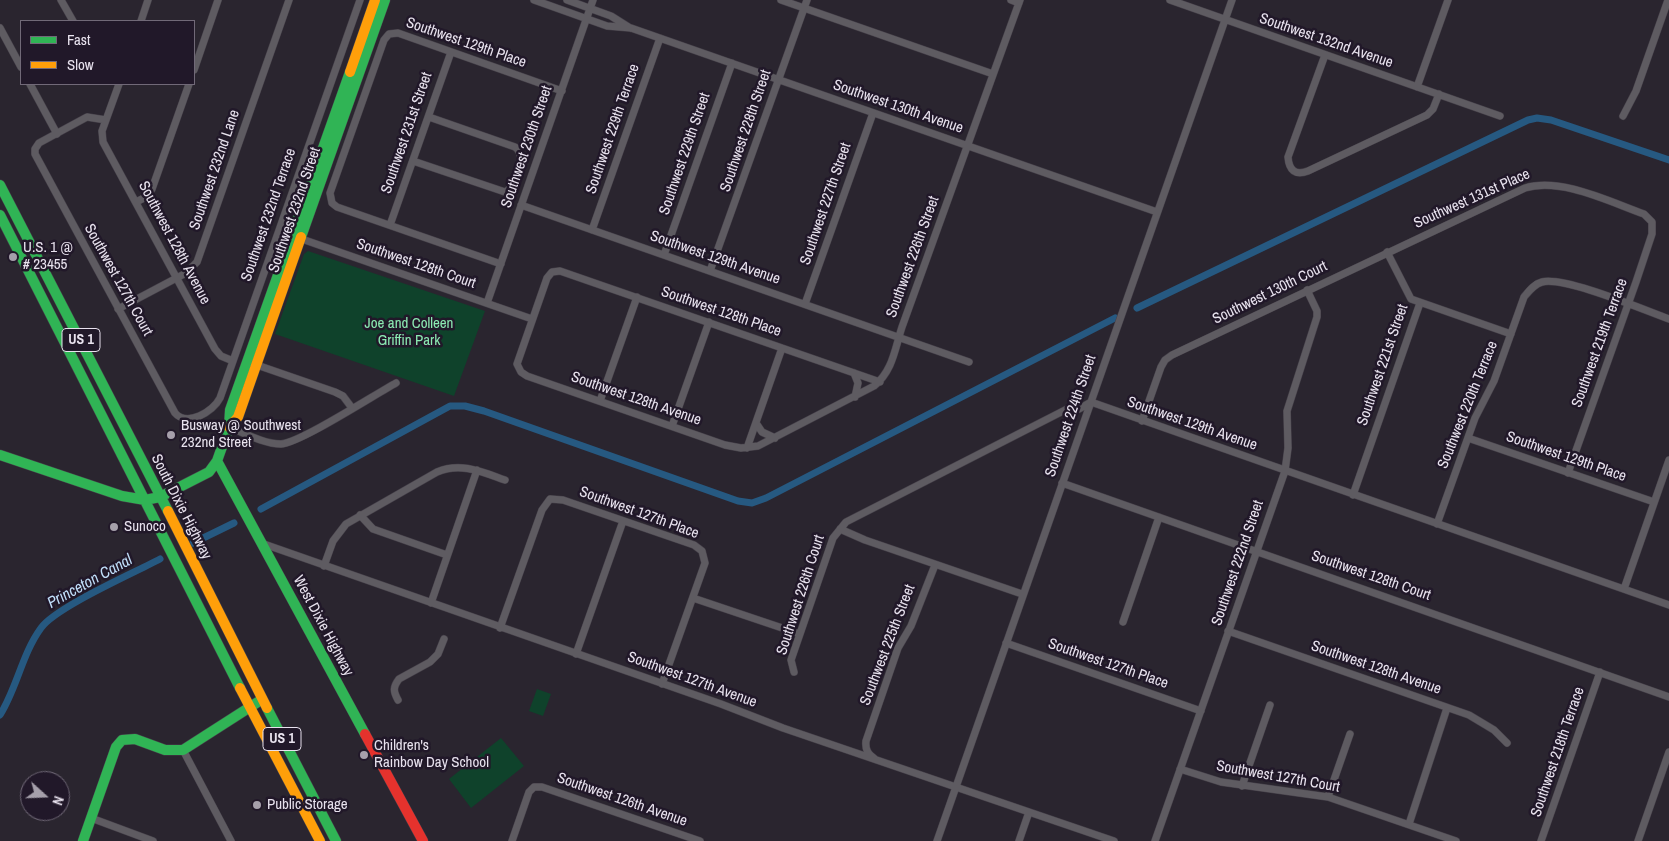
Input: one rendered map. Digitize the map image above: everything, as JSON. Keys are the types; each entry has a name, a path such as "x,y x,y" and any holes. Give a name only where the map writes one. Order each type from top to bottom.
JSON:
{"main road":[{"name":"Southwest 232nd Street","path":"160,497 204,476 217,460 229,427 238,417 252,363 296,237 374,0"},
{"name":"Southwest 232nd Street","path":"296,237 385,0"},
{"name":"South Dixie Highway","path":"0,185 160,497 261,700 336,841"},
{"path":"0,192 8,200"},
{"name":"South Dixie Highway","path":"0,215 61,332 249,707 320,841"},
{"path":"61,332 71,338 142,482 152,496 160,497"},
{"path":"0,455 101,490 145,500 156,508 191,578 207,591"},
{"name":"West Dixie Highway","path":"217,460 423,841"},
{"path":"145,500 160,497"},
{"path":"83,841 116,747 122,740 135,739 165,750 183,750 261,700"}],"street":[{"path":"61,0 72,20"},
{"path":"141,20 148,0"},
{"path":"195,67 218,0"},
{"name":"Southwest 232nd Lane","path":"118,309 177,278 191,269 197,262 289,0"},
{"name":"Southwest 232nd Terrace","path":"184,419 196,417 216,405 360,0"},
{"name":"Southwest 130th Avenue","path":"534,0 612,27 631,28"},
{"name":"Southwest 130th Avenue","path":"567,0 611,16 631,28 1157,212"},
{"name":"Southwest 230th Street","path":"487,303 593,0"},
{"path":"781,0 993,74"},
{"name":"Southwest 228th Street","path":"710,271 807,0"},
{"path":"1011,0 1019,1"},
{"name":"Southwest 132nd Avenue","path":"1170,0 1500,116"},
{"name":"Southwest 224th Street","path":"937,841 1022,594 1232,0"},
{"path":"1417,86 1448,0"},
{"path":"1623,116 1636,91 1668,0"},
{"name":"Southwest 226th Street","path":"748,448 775,438 855,398 880,382 891,365 898,338 1019,1"},
{"path":"0,28 20,65"},
{"name":"Southwest 129th Place","path":"390,225 337,207 330,201 330,192 384,40 389,34 398,33 562,91"},
{"name":"Southwest 229th Terrace","path":"592,230 660,38"},
{"name":"Southwest 231st Street","path":"390,225 451,52"},
{"path":"1325,55 1288,157 1289,166 1293,172 1300,174 1308,171 1427,115 1433,109 1438,94"},
{"name":"Southwest 229th Street","path":"664,255 732,63"},
{"path":"31,85 57,134 87,117 106,120 119,85"},
{"path":"136,202 146,197 152,189 189,85"},
{"name":"Southwest 227th Street","path":"805,304 873,113"},
{"path":"413,161 505,192 513,185 522,160 521,152 515,147 429,117"},
{"name":"Southwest 128th Avenue","path":"106,120 102,131 103,142 217,352 221,356 233,361"},
{"name":"Southwest 127th Court","path":"57,134 39,143 35,149 37,160 172,408 177,415 184,419"},
{"name":"Southwest 131st Place","path":"1387,252 1537,184 1549,184 1573,189 1644,214 1652,222"},
{"name":"Southwest 129th Avenue","path":"521,205 969,362"},
{"name":"Southwest 219th Terrace","path":"1568,473 1652,234 1652,222"},
{"path":"390,225 501,264"},
{"name":"Southwest 128th Court","path":"296,237 532,319"},
{"name":"Southwest 130th Court","path":"1142,421 1165,360 1387,252"},
{"name":"Southwest 221st Street","path":"1353,495 1420,303 1411,299 1387,252"},
{"name":"Southwest 128th Place","path":"532,319 546,278 552,272 564,272 880,382"},
{"name":"Southwest 220th Terrace","path":"1437,524 1475,418 1494,381 1524,296 1541,282 1550,281 1563,283 1628,305"},
{"name":"Southwest 222nd Street","path":"1155,841 1285,471 1288,448 1287,410 1317,317 1317,311 1307,290"},
{"path":"600,401 637,297"},
{"path":"1420,303 1511,334"},
{"path":"1628,305 1669,319"},
{"name":"Southwest 128th Avenue","path":"532,319 518,361 519,370 527,376 730,446 748,448"},
{"path":"672,426 709,322"},
{"path":"748,448 782,348"},
{"path":"252,363 336,392 343,396 352,408"},
{"path":"854,373 858,383 855,398"},
{"path":"229,427 274,443 286,443 317,429 396,383"},
{"path":"1022,594 935,565 840,529 846,522 1069,408 1079,409 1091,402"},
{"name":"Southwest 129th Avenue","path":"1091,402 1285,471"},
{"path":"756,422 762,432 775,438"},
{"name":"Southwest 129th Place","path":"1468,438 1654,502"},
{"path":"1624,589 1669,460"},
{"path":"324,566 338,533 346,524 437,472 457,467 477,470 505,480"},
{"path":"431,603 477,470"},
{"path":"1285,471 1669,605"},
{"name":"Southwest 128th Court","path":"1062,483 1669,697"},
{"name":"Southwest 127th Place","path":"500,628 542,510 548,501 563,500 694,545 702,551 705,563 693,598"},
{"path":"360,515 373,529 447,555"},
{"path":"1123,622 1159,517"},
{"path":"576,654 623,521"},
{"name":"Southwest 226th Court","path":"794,672 791,660 833,538 840,529"},
{"name":"Southwest 127th Avenue","path":"261,543 877,761 955,786 1101,839 1114,841"},
{"name":"Southwest 225th Street","path":"877,761 869,755 866,741 898,648 911,626 935,565"},
{"path":"662,684 693,598 800,634"},
{"name":"Southwest 128th Avenue","path":"1228,631 1483,722 1507,743"},
{"path":"398,700 394,688 399,679 430,662 438,654 444,639"},
{"name":"Southwest 127th Place","path":"1006,643 1201,711"},
{"name":"Southwest 218th Terrace","path":"1541,841 1600,672"},
{"path":"1242,786 1270,706"},
{"path":"1409,824 1447,708"},
{"path":"1328,797 1350,734"},
{"path":"183,750 231,841"},
{"path":"1638,841 1669,752"},
{"name":"Southwest 127th Court","path":"1180,769 1221,782 1242,786 1328,797 1456,841"},
{"name":"Southwest 126th Avenue","path":"512,841 529,792 534,787 542,787 700,841"},
{"path":"1019,841 1029,812"},
{"path":"91,818 153,841"}],"green space":[{"name":"Joe and Colleen Griffin Park","path":"308,251 485,311 454,396 275,334 304,254"},
{"path":"537,689 551,694 543,716 529,711"},
{"path":"501,738 524,766 471,808 449,779"}],"waterway":[{"path":"1137,308 1528,120 1537,118 1551,120 1669,160"},
{"path":"261,509 450,406 465,406 484,411 738,501 752,503 766,498 1115,318"},
{"name":"Princeton Canal","path":"193,543 234,523"},
{"name":"Princeton Canal","path":"0,715 11,694 34,638 49,620 62,610 96,591 160,559"}],"traffic: fast":[{"path":"301,237 385,0"},
{"path":"0,455 122,496 145,500 160,497 209,472 217,461 229,427 230,410 350,72"},
{"path":"0,185 168,511"},
{"path":"0,215 240,688"},
{"path":"217,461 365,734"},
{"path":"83,841 116,747 122,740 135,739 165,750 183,750 261,700"},
{"path":"267,708 336,841"}],"traffic: slow":[{"path":"350,72 375,0"},
{"path":"229,427 238,417 301,237"},
{"path":"168,511 267,708"},
{"path":"240,688 320,841"}],"traffic: jam":[{"path":"365,734 423,841"}],"place":[{"name":"U.S. 1 @ # 23455","path":"13,257"},
{"name":"Busway @ Southwest 232nd Street","path":"171,435"},
{"name":"Sunoco","path":"114,527"},
{"name":"Children's Rainbow Day School","path":"364,755"},
{"name":"Public Storage","path":"257,805"}]}
